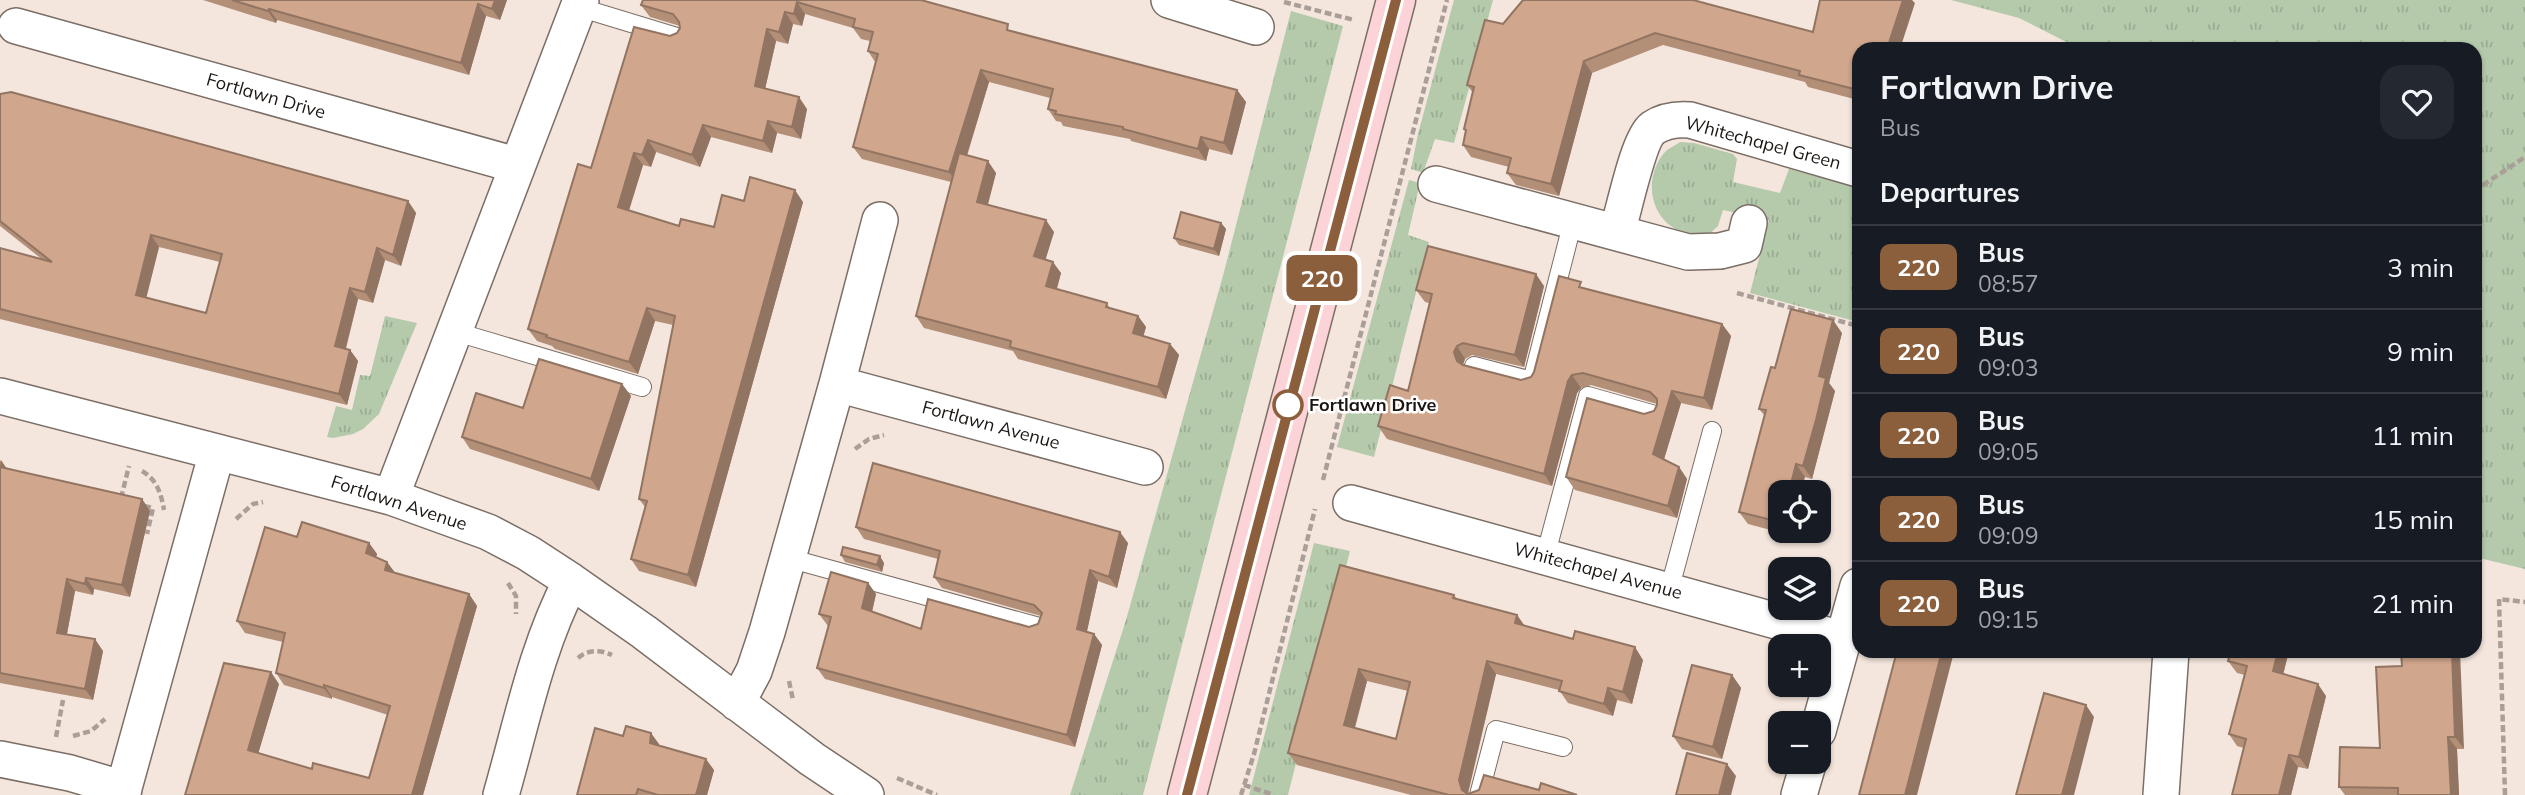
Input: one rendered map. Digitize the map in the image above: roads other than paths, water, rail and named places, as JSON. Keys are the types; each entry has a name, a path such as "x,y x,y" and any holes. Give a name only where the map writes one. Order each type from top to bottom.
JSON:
{"street":[{"path":"1169,0 1256,27"},
{"path":"391,497 579,4"},
{"path":"1187,795 1393,14"},
{"name":"Fortlawn Drive","path":"16,26 516,166"},
{"name":"Whitechapel Green","path":"1617,232 1641,146 1650,130 1674,119 1690,120 1852,167"},
{"path":"1436,184 1688,252 1720,251 1744,245 1749,223"},
{"path":"737,703 754,671 788,558 880,220"},
{"name":"Fortlawn Avenue","path":"837,384 1145,467"},
{"name":"Fortlawn Avenue","path":"0,396 391,497 488,532 528,553 644,632 812,759 866,795"},
{"path":"0,760 69,773 123,792 217,452"},
{"name":"Whitechapel Avenue","path":"1351,503 1845,640"},
{"path":"501,795 541,649 570,581"},
{"path":"1824,711 1852,611"},
{"path":"2161,795 2171,658"},
{"path":"1799,795 1805,774"}],"lane":[{"path":"579,4 677,37"},
{"path":"1474,366 1532,381 1573,221"},
{"path":"453,331 642,387"},
{"path":"1545,557 1588,396 1655,415"},
{"path":"1669,591 1712,431"},
{"path":"788,558 1039,627"},
{"path":"1479,795 1496,730 1563,747"}],"place":[{"name":"Fortlawn Drive","path":"1288,405"}]}
